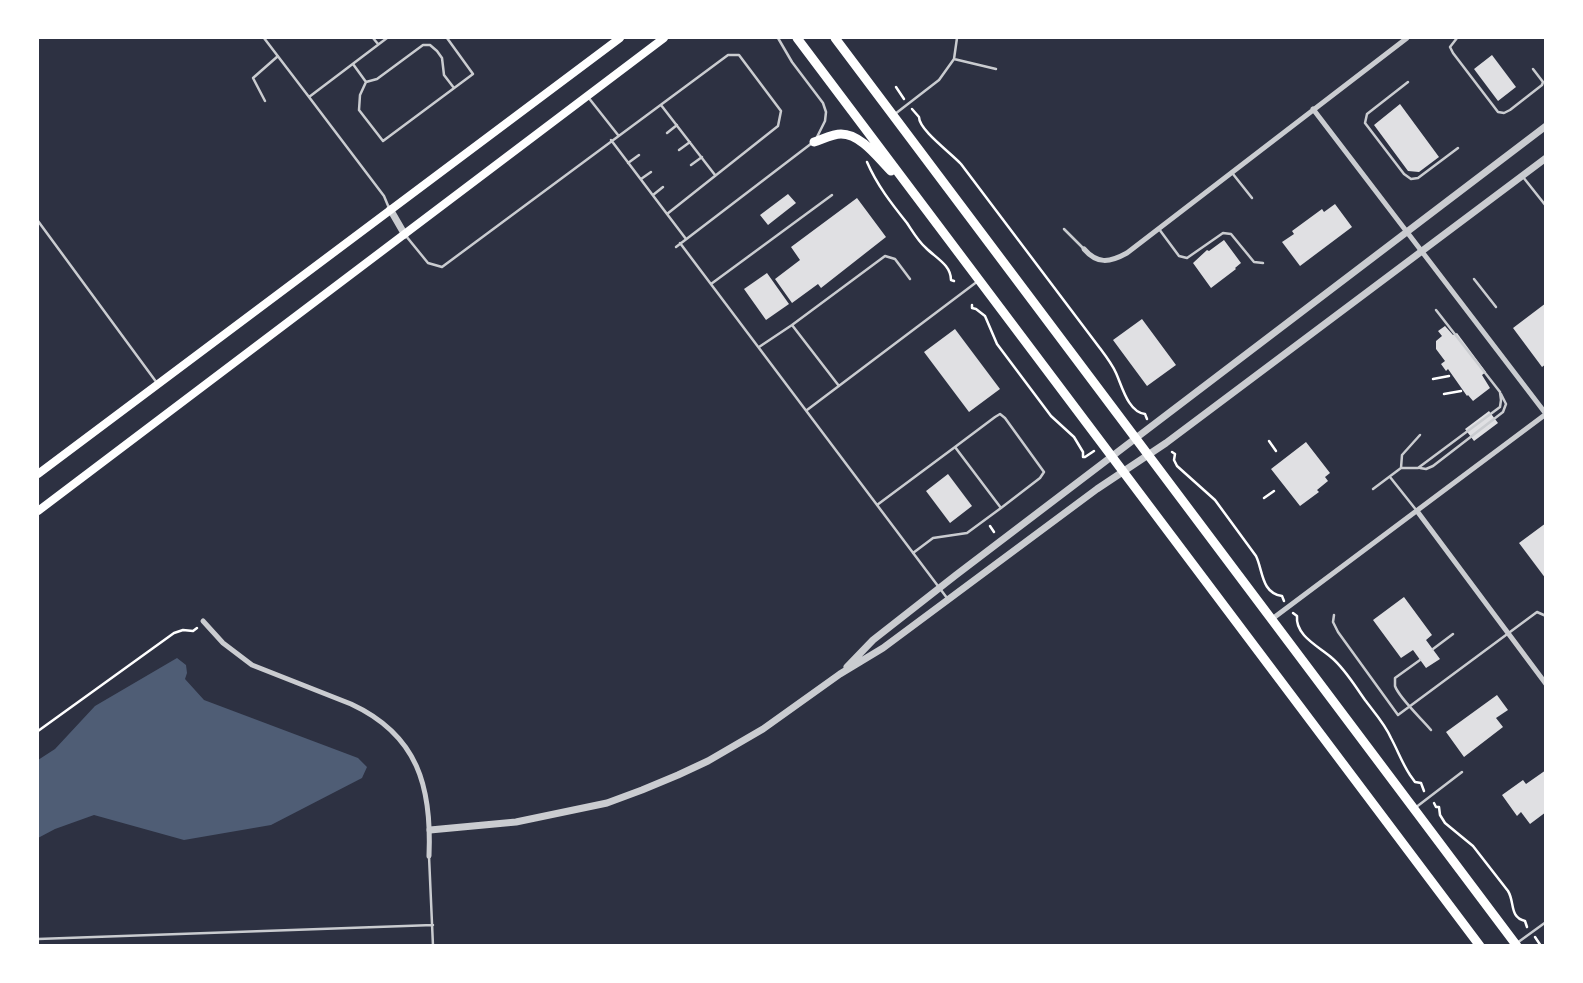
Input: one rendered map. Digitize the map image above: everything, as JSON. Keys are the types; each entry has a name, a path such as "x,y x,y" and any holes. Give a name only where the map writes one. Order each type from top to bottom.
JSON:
{"main road":[{"path":"38,474 620,38"},
{"path":"38,511 664,38"},
{"path":"797,38 1480,946"},
{"path":"836,38 1517,945"},
{"path":"814,142 841,134 852,136 862,143 912,193"}],"street":[{"path":"1084,249 1092,258 1098,261 1119,258 1408,38"},
{"path":"1272,620 1546,414 1313,109"},
{"path":"840,674 873,640 939,588 1546,126"},
{"path":"430,830 516,822 575,811 606,802 678,775 763,730 840,674 883,648 1096,489 1149,455 1546,158"},
{"path":"390,209 405,235"},
{"path":"1416,511 1546,684"},
{"path":"203,621 223,644 252,664 352,704 389,726 404,745 416,766 425,791 430,830 429,856"}],"lane":[{"path":"264,38 384,196 390,209"},
{"path":"373,38 378,44"},
{"path":"309,97 387,38"},
{"path":"447,38 473,74 383,142 359,110 360,95 366,82 377,79 423,45 430,45 437,51 442,58 444,75 454,88"},
{"path":"676,247 814,142 826,121 826,112 822,102 792,62 778,38"},
{"path":"894,115 939,80 954,59 957,38"},
{"path":"1457,38 1450,46 1453,53 1498,112 1504,113 1510,110 1542,85 1543,82 1533,69"},
{"path":"405,235 428,263 442,267 728,55 739,56 782,111 778,126 715,174 667,214"},
{"path":"265,101 253,78 278,56"},
{"path":"954,59 996,69"},
{"path":"353,64 366,82"},
{"path":"1408,82 1367,114 1365,123 1404,174 1411,179 1418,178 1458,148"},
{"path":"587,95 618,135"},
{"path":"661,104 715,174"},
{"path":"667,133 677,125"},
{"path":"611,140 686,239"},
{"path":"679,150 690,142"},
{"path":"628,163 639,154"},
{"path":"691,165 702,157"},
{"path":"641,179 651,172"},
{"path":"1232,173 1252,198"},
{"path":"1522,176 1546,206"},
{"path":"653,195 663,187"},
{"path":"712,284 832,195"},
{"path":"38,221 158,384"},
{"path":"1064,229 1084,249"},
{"path":"1158,230 1179,256 1187,258 1223,233 1231,234 1252,260 1263,263"},
{"path":"680,244 948,599"},
{"path":"759,347 792,325 884,256 895,259 910,279"},
{"path":"1474,279 1496,308"},
{"path":"807,410 979,280"},
{"path":"1373,489 1401,468 1426,469 1433,466 1503,412 1506,404 1500,392 1436,310"},
{"path":"792,325 839,386"},
{"path":"1418,468 1500,407 1500,392"},
{"path":"877,504 1000,414 1011,425 1044,472 1040,478 967,533 933,538 913,553"},
{"path":"1401,468 1402,455 1420,435"},
{"path":"955,447 1001,508"},
{"path":"1390,477 1416,511"},
{"path":"1334,615 1333,622 1338,632 1398,715 1537,612 1546,616"},
{"path":"1433,649 1454,634"},
{"path":"1420,660 1395,678 1395,686 1409,706 1431,730"},
{"path":"1414,808 1462,772"},
{"path":"429,856 433,946"},
{"path":"1517,945 1546,922"},
{"path":"38,940 433,925"}],"path":[{"path":"917,116 926,132 952,153 961,164 1099,347 1116,373 1126,397 1139,415 1145,414 1145,416"},
{"path":"864,156 884,194 924,246 947,267 951,280 954,281"},
{"path":"972,305 972,308 984,316 997,344 1051,416 1074,437 1083,452 1083,457 1085,457"},
{"path":"1433,379 1449,376"},
{"path":"1444,394 1461,391"},
{"path":"1269,441 1276,451"},
{"path":"1173,453 1175,454 1174,460 1177,466 1221,507 1256,556 1262,578 1276,595 1282,596 1282,599"},
{"path":"1264,498 1274,491"},
{"path":"990,526 994,532"},
{"path":"1295,616 1297,616 1296,622 1298,626 1306,637 1332,657 1341,667 1386,728 1410,775 1415,782 1421,783 1421,786"},
{"path":"38,731 174,633 184,630 193,631 203,621"},
{"path":"1436,806 1439,807 1440,815 1445,823 1473,846 1508,891 1511,896 1515,916 1519,920 1525,921 1525,923"}],"water":[{"path":"177,658 186,665 187,673 185,679 204,700 358,758 367,767 362,778 271,825 184,840 94,815 55,829 38,838 38,760 55,749 95,706"}],"building":[{"path":"1492,55 1516,87 1498,101 1474,69"},
{"path":"1400,104 1439,157 1419,172 1408,171 1374,125"},
{"path":"788,194 796,203 768,225 760,215"},
{"path":"857,198 886,237 821,288 818,284 792,303 775,279 800,260 791,247"},
{"path":"1335,204 1352,227 1300,266 1282,242 1294,234 1292,231 1322,209 1324,212"},
{"path":"1224,240 1241,263 1211,288 1193,263 1207,250 1209,251"},
{"path":"767,273 789,304 766,320 744,289"},
{"path":"1546,303 1546,364 1542,367 1513,328"},
{"path":"1142,319 1176,365 1147,386 1113,340"},
{"path":"1445,326 1453,335 1457,333 1486,372 1482,375 1490,388 1473,401 1467,396 1448,369 1446,371 1441,364 1445,361 1436,349 1436,341 1442,336 1438,331"},
{"path":"955,329 1000,389 969,412 924,352"},
{"path":"1489,411 1498,423 1474,441 1465,429"},
{"path":"1306,442 1330,473 1325,477 1328,481 1317,490 1319,492 1300,506 1271,469"},
{"path":"948,474 972,506 950,523 926,491"},
{"path":"1546,523 1546,579 1519,543"},
{"path":"1404,597 1432,635 1426,640 1440,659 1426,668 1413,650 1401,658 1373,620"},
{"path":"1497,695 1508,710 1496,718 1503,727 1464,757 1446,732"},
{"path":"1546,770 1546,812 1530,824 1521,812 1517,816 1502,795 1523,780 1526,784"}]}
